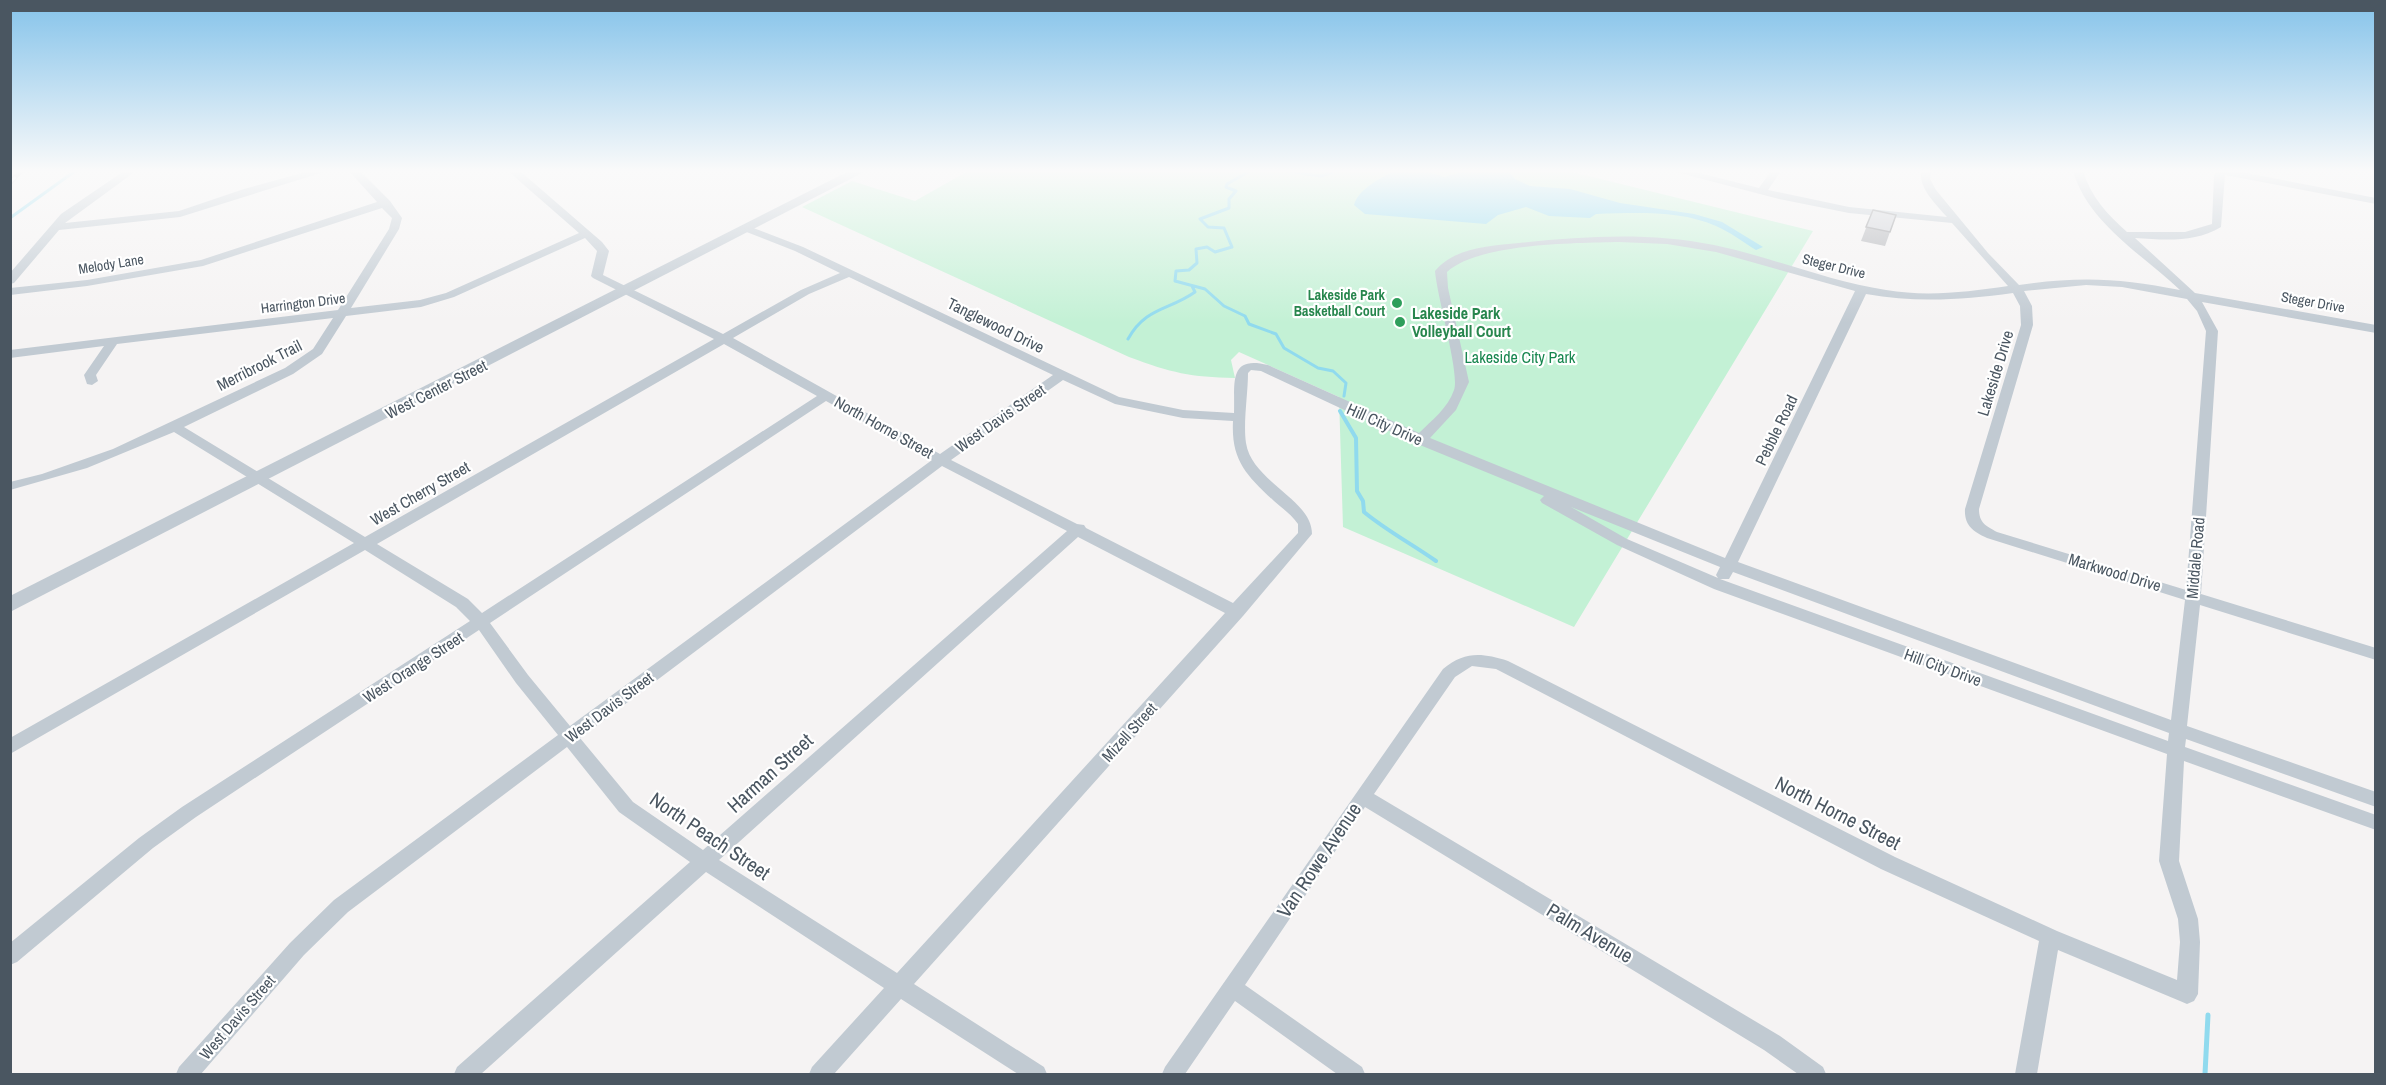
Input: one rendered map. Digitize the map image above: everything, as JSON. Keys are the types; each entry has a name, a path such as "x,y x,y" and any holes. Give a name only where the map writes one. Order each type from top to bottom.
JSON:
{"street":[{"path":"10,281 61,222"},
{"path":"55,227 107,222"},
{"name":"Melody Lane","path":"10,292 87,283 203,263 325,222"},
{"name":"Merribrook Trail","path":"10,486 49,478 87,465 307,361 318,351 344,314 394,229 396,222"},
{"path":"572,222 586,234"},
{"name":"West Center Street","path":"10,605 762,222"},
{"name":"Lakeside Drive","path":"1955,222 2016,288 2026,306 2027,325 1972,509 1971,517 1976,527 1992,535"},
{"name":"Middale Road","path":"2112,222 2193,296 2209,320 2212,344 2193,596 2176,750 2169,861 2188,919 2190,942 2187,994"},
{"path":"2126,236 2195,235 2209,231 2217,225 2217,222"},
{"name":"Tanglewood Drive","path":"748,229 849,273 1115,400 1139,407 1183,414 1239,417"},
{"name":"North Horne Street","path":"586,234 603,250 597,276 725,339 942,460 1079,528 1237,612"},
{"name":"Harrington Drive","path":"10,354 421,303 450,295 586,234"},
{"name":"Steger Drive","path":"1420,440 1451,409 1461,394 1463,382 1442,288 1442,271 1450,261 1469,254 1581,239 1646,239 1716,249 1862,289 1926,298 2053,282 2111,282 2376,329"},
{"name":"West Cherry Street","path":"10,747 805,292 849,273"},
{"name":"Pebble Road","path":"1720,585 1862,289"},
{"path":"92,381 90,375 112,343"},
{"name":"Hill City Drive","path":"1248,366 1264,368 1522,484 1606,515 1728,567 2376,800"},
{"name":"Mizell Street","path":"820,1074 1305,534 1305,524 1300,516 1247,464 1239,442 1242,372 1248,366"},
{"name":"West Davis Street","path":"187,1074 297,949 341,906 942,460 1062,375"},
{"name":"West Orange Street","path":"10,956 146,843 189,813 827,395"},
{"name":"North Peach Street","path":"172,425 454,597 482,623 626,807 662,834 1036,1074"},
{"name":"Hill City Drive","path":"1522,484 1622,542 1720,585 2376,823"},
{"name":"Harman Street","path":"465,1074 1079,528"},
{"name":"Markwood Drive","path":"1992,535 2376,654"},
{"name":"North Horne Street","path":"1476,658 1502,665 1868,854 2050,937 2187,994"},
{"name":"Van Rowe Avenue","path":"1173,1074 1362,796 1449,673 1461,663 1476,658"},
{"name":"Palm Avenue","path":"1362,796 1772,1043 1815,1074"},
{"path":"2026,1074 2050,937"},
{"path":"1233,988 1354,1074"}],"green space":[{"name":"Lakeside City Park","path":"834,222 1775,222 1813,231 1574,627 1343,527 1339,397 1239,352 1231,360 1235,378 1181,373 1129,357"}],"water":[{"path":"1457,222 1489,222 1486,224"},
{"path":"1704,222 1722,222 1763,247 1756,250 1716,226"}],"building":[{"path":"1868,222 1894,222 1890,232 1866,227"}],"waterway":[{"path":"1203,222 1208,227 1224,228 1232,247 1215,252 1207,247 1196,249 1197,263 1189,270 1176,271 1175,281 1205,289 1224,306 1245,316 1249,324 1276,334 1284,348 1318,368 1333,371 1346,383 1344,396"},
{"path":"1128,339 1142,321 1150,315 1195,292 1192,286"},
{"path":"1340,411 1356,438 1357,491 1363,501 1364,512 1436,561"},
{"path":"2205,1074 2208,1015"}],"place":[{"name":"Lakeside Park Basketball Court","path":"1397,303"},
{"name":"Lakeside Park Volleyball Court","path":"1400,322"}]}
